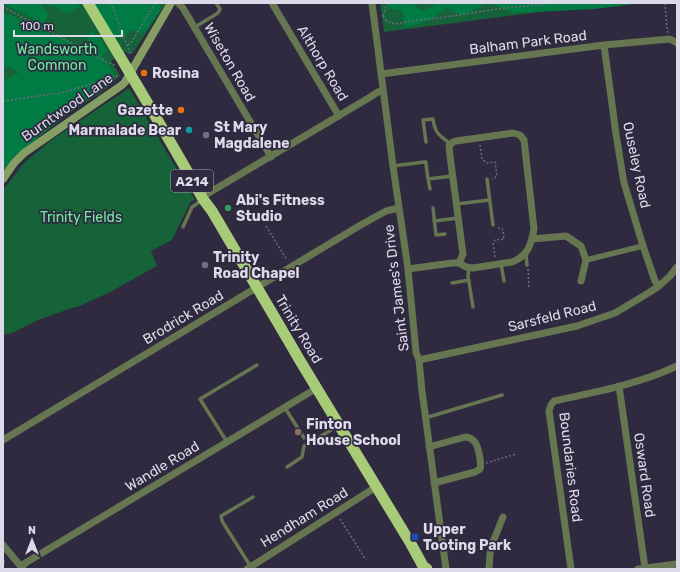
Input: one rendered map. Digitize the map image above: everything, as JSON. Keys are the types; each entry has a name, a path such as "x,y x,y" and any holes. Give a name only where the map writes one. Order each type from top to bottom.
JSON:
{"highway":[{"name":"Trinity Road","path":"88,3 125,75 140,92 425,568"}],"main road":[{"name":"Burntwood Lane","path":"3,179 14,163 24,153 125,82 125,75 171,3"}],"street":[{"name":"Wiseton Road","path":"178,3 195,27 271,157"},
{"name":"Althorp Road","path":"272,3 339,116"},
{"name":"Saint James's Drive","path":"372,3 408,269 416,352 419,360 425,418 446,569"},
{"name":"Balham Park Road","path":"381,74 604,45 670,39 677,43"},
{"name":"Ouseley Road","path":"604,45 624,182 643,246 658,286"},
{"path":"203,198 378,92 383,91"},
{"path":"408,269 452,263 459,263 469,268 499,264 516,261 528,251 534,229 524,140 520,135 513,133 454,141 450,144 449,148 452,176 463,254 459,263"},
{"name":"Brodrick Road","path":"3,440 386,211 399,208"},
{"path":"532,239 566,236 581,246 586,260 581,281"},
{"path":"586,260 643,246"},
{"name":"Sarsfeld Road","path":"419,360 577,326 614,313 650,292 670,276 677,267"},
{"name":"Boundaries Road","path":"571,569 549,411 551,405 554,401 619,386 677,366"},
{"name":"Osward Road","path":"619,386 644,568"},
{"name":"Wandle Road","path":"22,568 24,564 38,555 317,388"},
{"path":"429,447 468,437 476,443 481,464 480,469 475,472 434,483"},
{"name":"Hendham Road","path":"249,568 376,487"},
{"path":"489,569 490,554 493,542 503,517"},
{"path":"3,545 22,568"},
{"path":"644,568 677,564"}],"lane":[{"path":"195,27 218,13 220,9 216,3"},
{"path":"426,142 423,120 434,120 434,129 450,144"},
{"path":"393,166 426,162 430,189"},
{"path":"428,179 452,176"},
{"path":"487,179 493,225"},
{"path":"183,227 192,207 203,198"},
{"path":"456,204 490,200"},
{"path":"433,208 436,235 444,234"},
{"path":"434,221 458,218"},
{"path":"526,252 527,265"},
{"path":"499,264 504,281"},
{"path":"469,268 469,280 473,307"},
{"path":"452,283 469,280"},
{"path":"226,442 200,399 257,365"},
{"path":"425,418 502,395"},
{"path":"285,408 304,438"},
{"path":"286,466 302,457 304,446 339,425"},
{"path":"249,568 222,521 221,516 253,497"}],"path":[{"path":"111,3 128,45 130,53 126,56"},
{"path":"128,45 131,43 155,3"},
{"path":"387,3 383,16 387,21 395,24 497,9 555,3"},
{"path":"665,3 668,32"},
{"path":"3,8 113,65 116,63"},
{"path":"3,100 60,93 103,81 115,76 125,75"},
{"path":"479,138 482,159 487,163 495,162 497,176 487,179"},
{"path":"493,225 492,229 501,228 503,230 504,239 496,240 493,243 499,264"},
{"path":"266,226 291,267"},
{"path":"527,265 529,289"},
{"path":"481,464 516,454"},
{"path":"336,512 366,560"}],"green space":[{"name":"Wandsworth Common","path":"3,3 166,3 133,53 129,54 125,52 111,61 120,75 113,83 99,94 49,126 14,155 3,169"},
{"path":"3,3 77,3 80,7 67,13 54,6 41,4 49,15 44,24"},
{"path":"93,3 159,3 161,9 145,32 140,33 132,30 126,35 113,39"},
{"path":"380,3 608,3 384,32"},
{"path":"385,3 412,3 422,11 439,3 488,3 461,16 447,8 431,20 404,28 403,11 389,8"},
{"path":"490,3 642,3 594,9 514,13"},
{"name":"Wandsworth Common","path":"3,14 11,15 49,34 82,46 92,30 100,38 107,51 103,56 115,76 15,156 3,171 3,81 20,72 3,65"},
{"name":"Trinity Fields","path":"129,88 195,200 191,201 172,240 151,251 157,266 110,292 80,306 38,320 12,333 3,335 3,190 24,163 50,141"}],"place":[{"name":"Rosina","path":"144,73"},
{"name":"Gazette","path":"181,110"},
{"name":"Marmalade Bear","path":"189,130"},
{"name":"St Mary Magdalene","path":"206,135"},
{"name":"Abi's Fitness Studio","path":"228,208"},
{"name":"Trinity Road Chapel","path":"205,265"},
{"name":"Finton House School","path":"298,432"},
{"name":"Upper Tooting Park","path":"415,537"}]}
